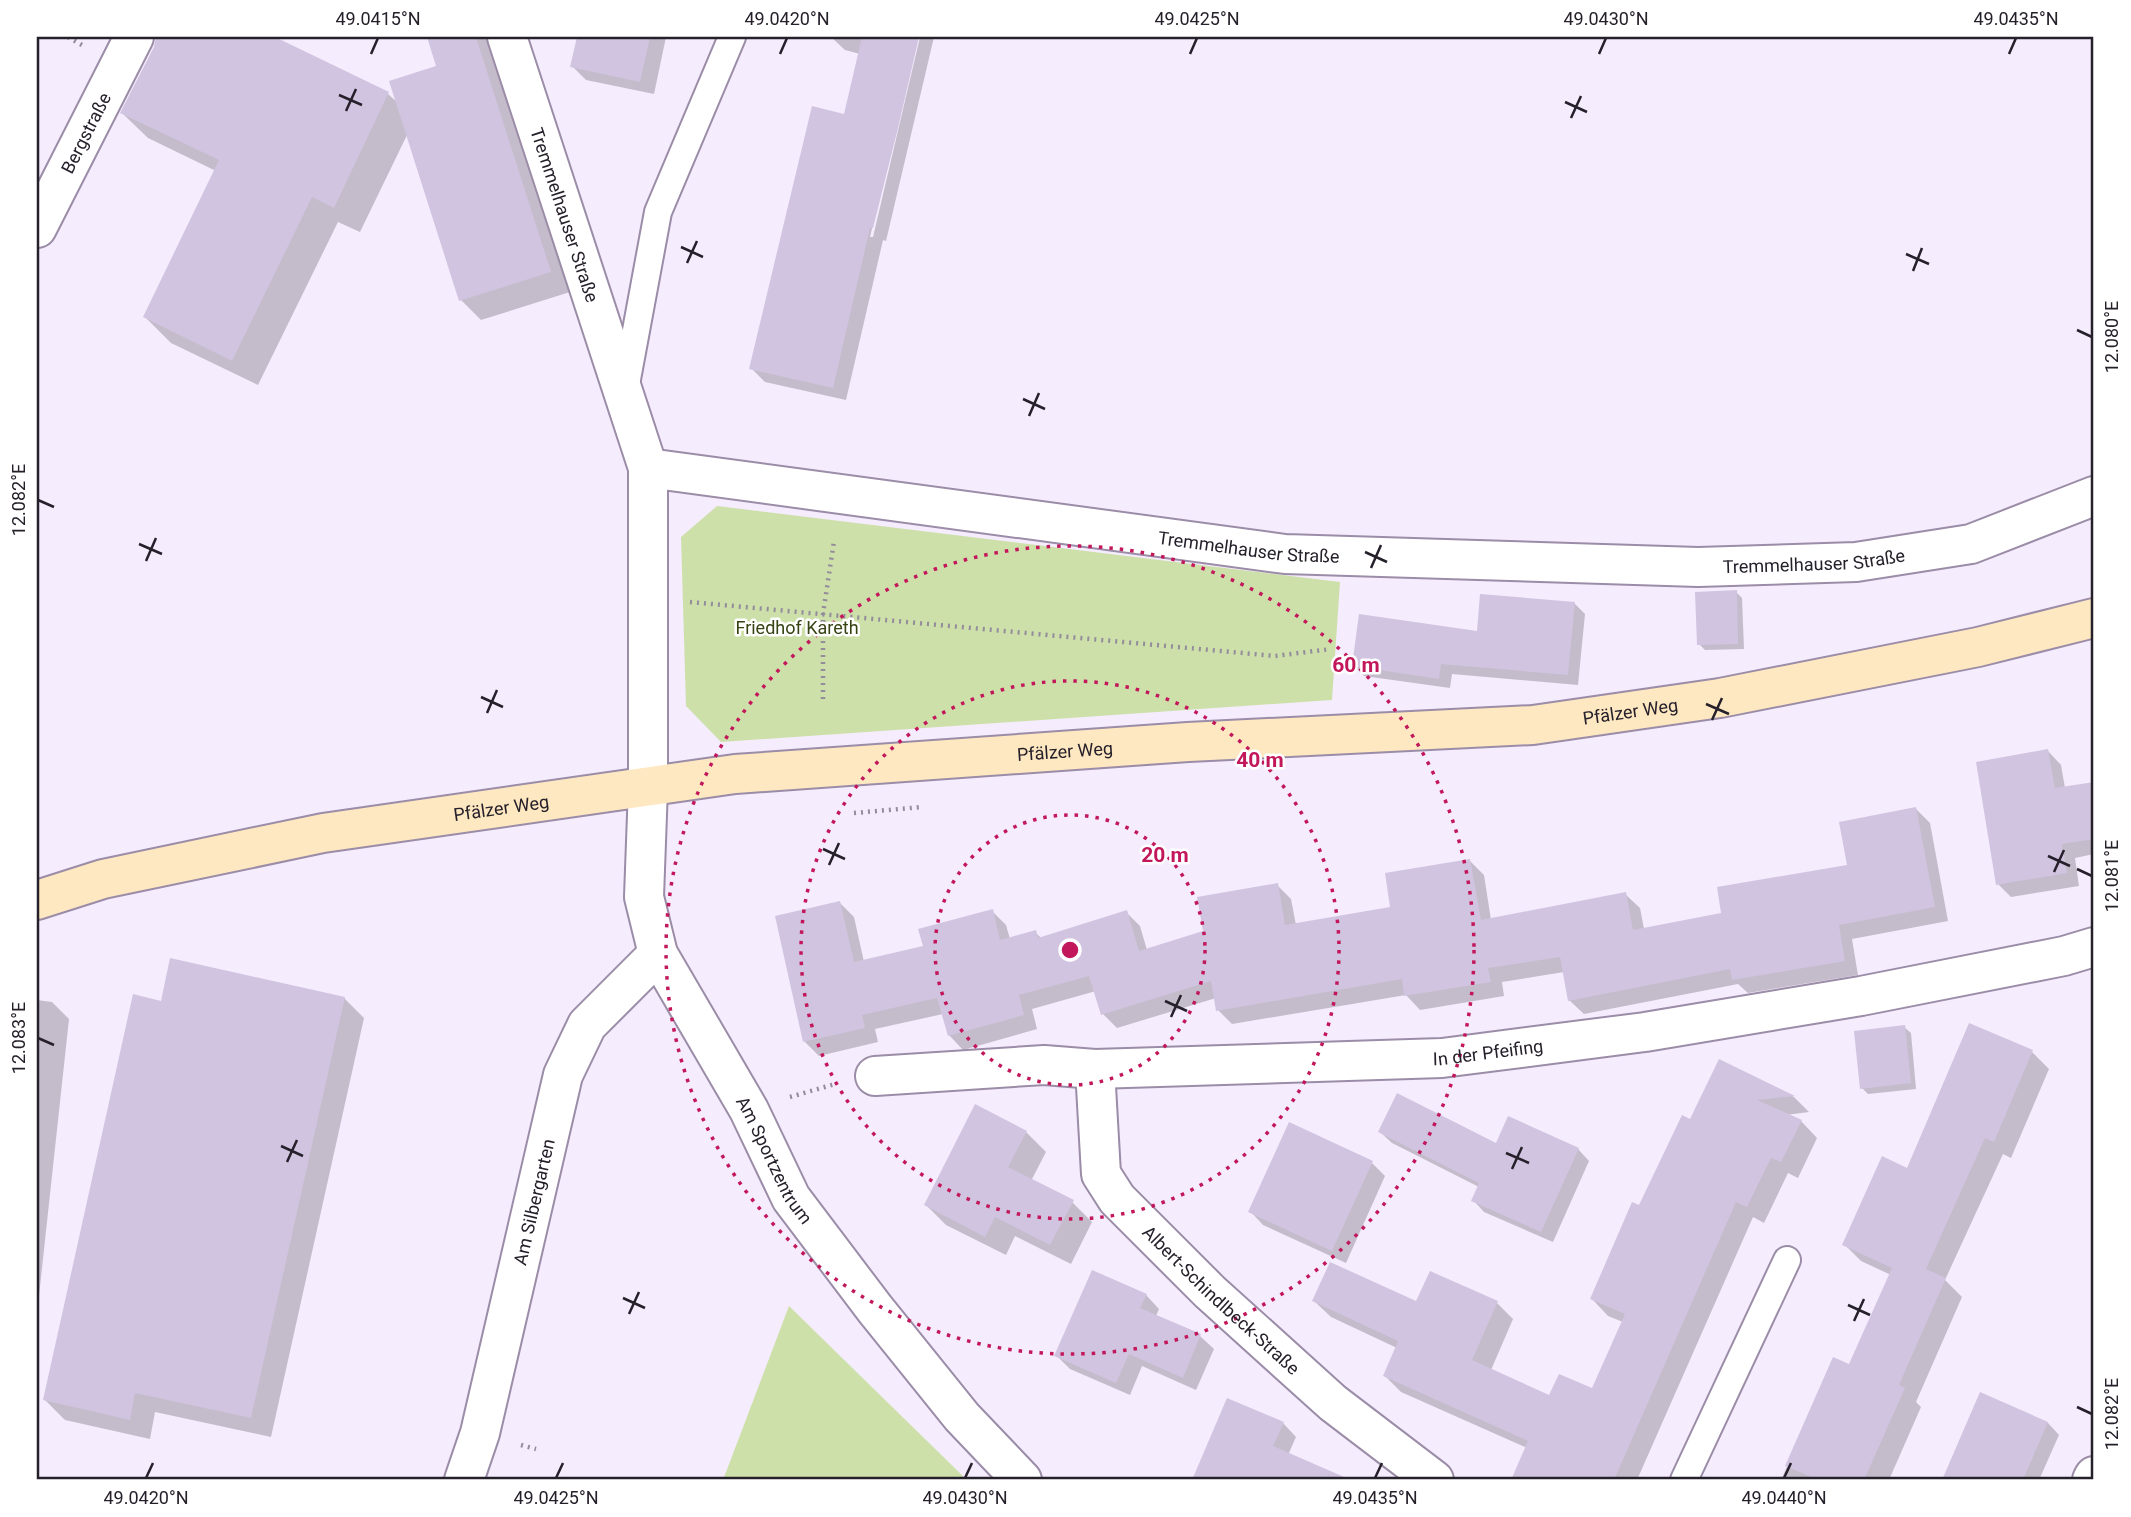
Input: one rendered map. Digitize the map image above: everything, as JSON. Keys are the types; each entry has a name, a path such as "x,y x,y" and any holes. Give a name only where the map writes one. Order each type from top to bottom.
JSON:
{"street":[{"name":"Bergstraße","path":"37,228 134,37"},
{"name":"Tremmelhauser Straße","path":"507,37 648,468 648,787"},
{"name":"Tremmelhauser Straße","path":"648,468 1284,554 1698,568 1856,562 1971,544 2094,496"},
{"name":"Pfälzer Weg","path":"37,900 103,879 323,833 735,774 1188,742 1533,725 1720,698 1978,647 2094,618"},
{"name":"Am Sportzentrum","path":"648,787 643,897 658,954 749,1110 791,1198 874,1309 962,1417 1023,1480"},
{"name":"In der Pfeifing","path":"875,1076 1044,1065 1095,1069 1442,1058 1645,1032 1861,996 2064,956 2094,947"},
{"name":"Am Silbergarten","path":"464,1480 480,1433 563,1075 587,1025 658,954"},
{"name":"Albert-Schindlbeck-Straße","path":"1095,1069 1101,1174 1117,1199 1210,1292 1333,1403 1434,1480"}],"lane":[{"name":"Tremmelhauser Straße","path":"624,395 658,212 732,37"},
{"path":"1684,1480 1787,1260"}],"path":[{"path":"823,699 823,614 834,541"},
{"path":"648,598 1275,656 1331,649"},
{"path":"854,813 914,808"}],"green space":[{"name":"Friedhof Kareth","path":"717,506 1340,582 1332,700 721,742 686,706 681,537"},
{"path":"789,1306 967,1480 723,1480"}],"building":[{"path":"156,37 275,37 389,92 334,208 312,197 232,361 143,317 219,160 120,113 154,47"},
{"path":"427,37 476,37 551,272 459,301 389,81 436,66"},
{"path":"577,37 650,37 640,82 570,67"},
{"path":"862,37 919,37 873,228 870,228 833,388 749,369 812,106 844,114"},
{"path":"1737,590 1738,644 1697,645 1695,592"},
{"path":"1480,594 1575,602 1568,675 1441,664 1439,679 1352,666 1359,614 1477,631"},
{"path":"2048,749 2055,788 2094,782 2094,839 2062,844 2067,873 1996,885 1976,762"},
{"path":"1916,807 1935,907 1839,925 1845,961 1732,980 1730,969 1568,1001 1560,957 1488,968 1491,982 1404,996 1402,979 1216,1011 1211,981 1101,1015 1089,976 1019,995 1024,1015 948,1036 937,998 862,1015 865,1028 803,1042 775,916 840,901 854,962 923,946 918,929 993,909 1000,940 1036,930 1038,938 1127,910 1139,951 1203,931 1197,897 1278,883 1285,925 1390,907 1385,873 1470,859 1481,920 1626,892 1633,930 1721,913 1717,887 1847,865 1839,822"},
{"path":"170,958 345,997 251,1418 135,1393 130,1420 43,1400 133,994 161,1001"},
{"path":"1969,1023 2033,1050 1994,1142 1985,1138 1926,1269 1946,1278 1899,1385 1905,1388 1864,1480 1819,1480 1785,1466 1833,1357 1849,1364 1892,1268 1842,1245 1882,1156 1907,1168"},
{"path":"1905,1025 1911,1083 1860,1089 1854,1031"},
{"path":"1719,1059 1795,1096 1757,1100 1802,1120 1781,1162 1771,1158 1747,1207 1736,1202 1614,1480 1511,1480 1528,1441 1383,1376 1398,1341 1312,1301 1330,1262 1416,1301 1430,1271 1498,1301 1472,1360 1549,1395 1559,1374 1592,1388 1625,1314 1590,1299 1632,1202 1639,1205 1682,1115 1690,1119"},
{"path":"1397,1093 1496,1143 1508,1116 1579,1148 1541,1232 1471,1201 1479,1183 1378,1132"},
{"path":"975,1104 1027,1131 1008,1167 1074,1200 1050,1245 995,1217 985,1237 924,1205"},
{"path":"1289,1122 1373,1161 1332,1251 1248,1212"},
{"path":"1092,1270 1147,1294 1140,1308 1201,1334 1183,1378 1129,1354 1116,1383 1054,1356"},
{"path":"1980,1392 2048,1422 2023,1480 1942,1480"},
{"path":"1227,1398 1284,1422 1273,1446 1351,1480 1192,1480"}]}
